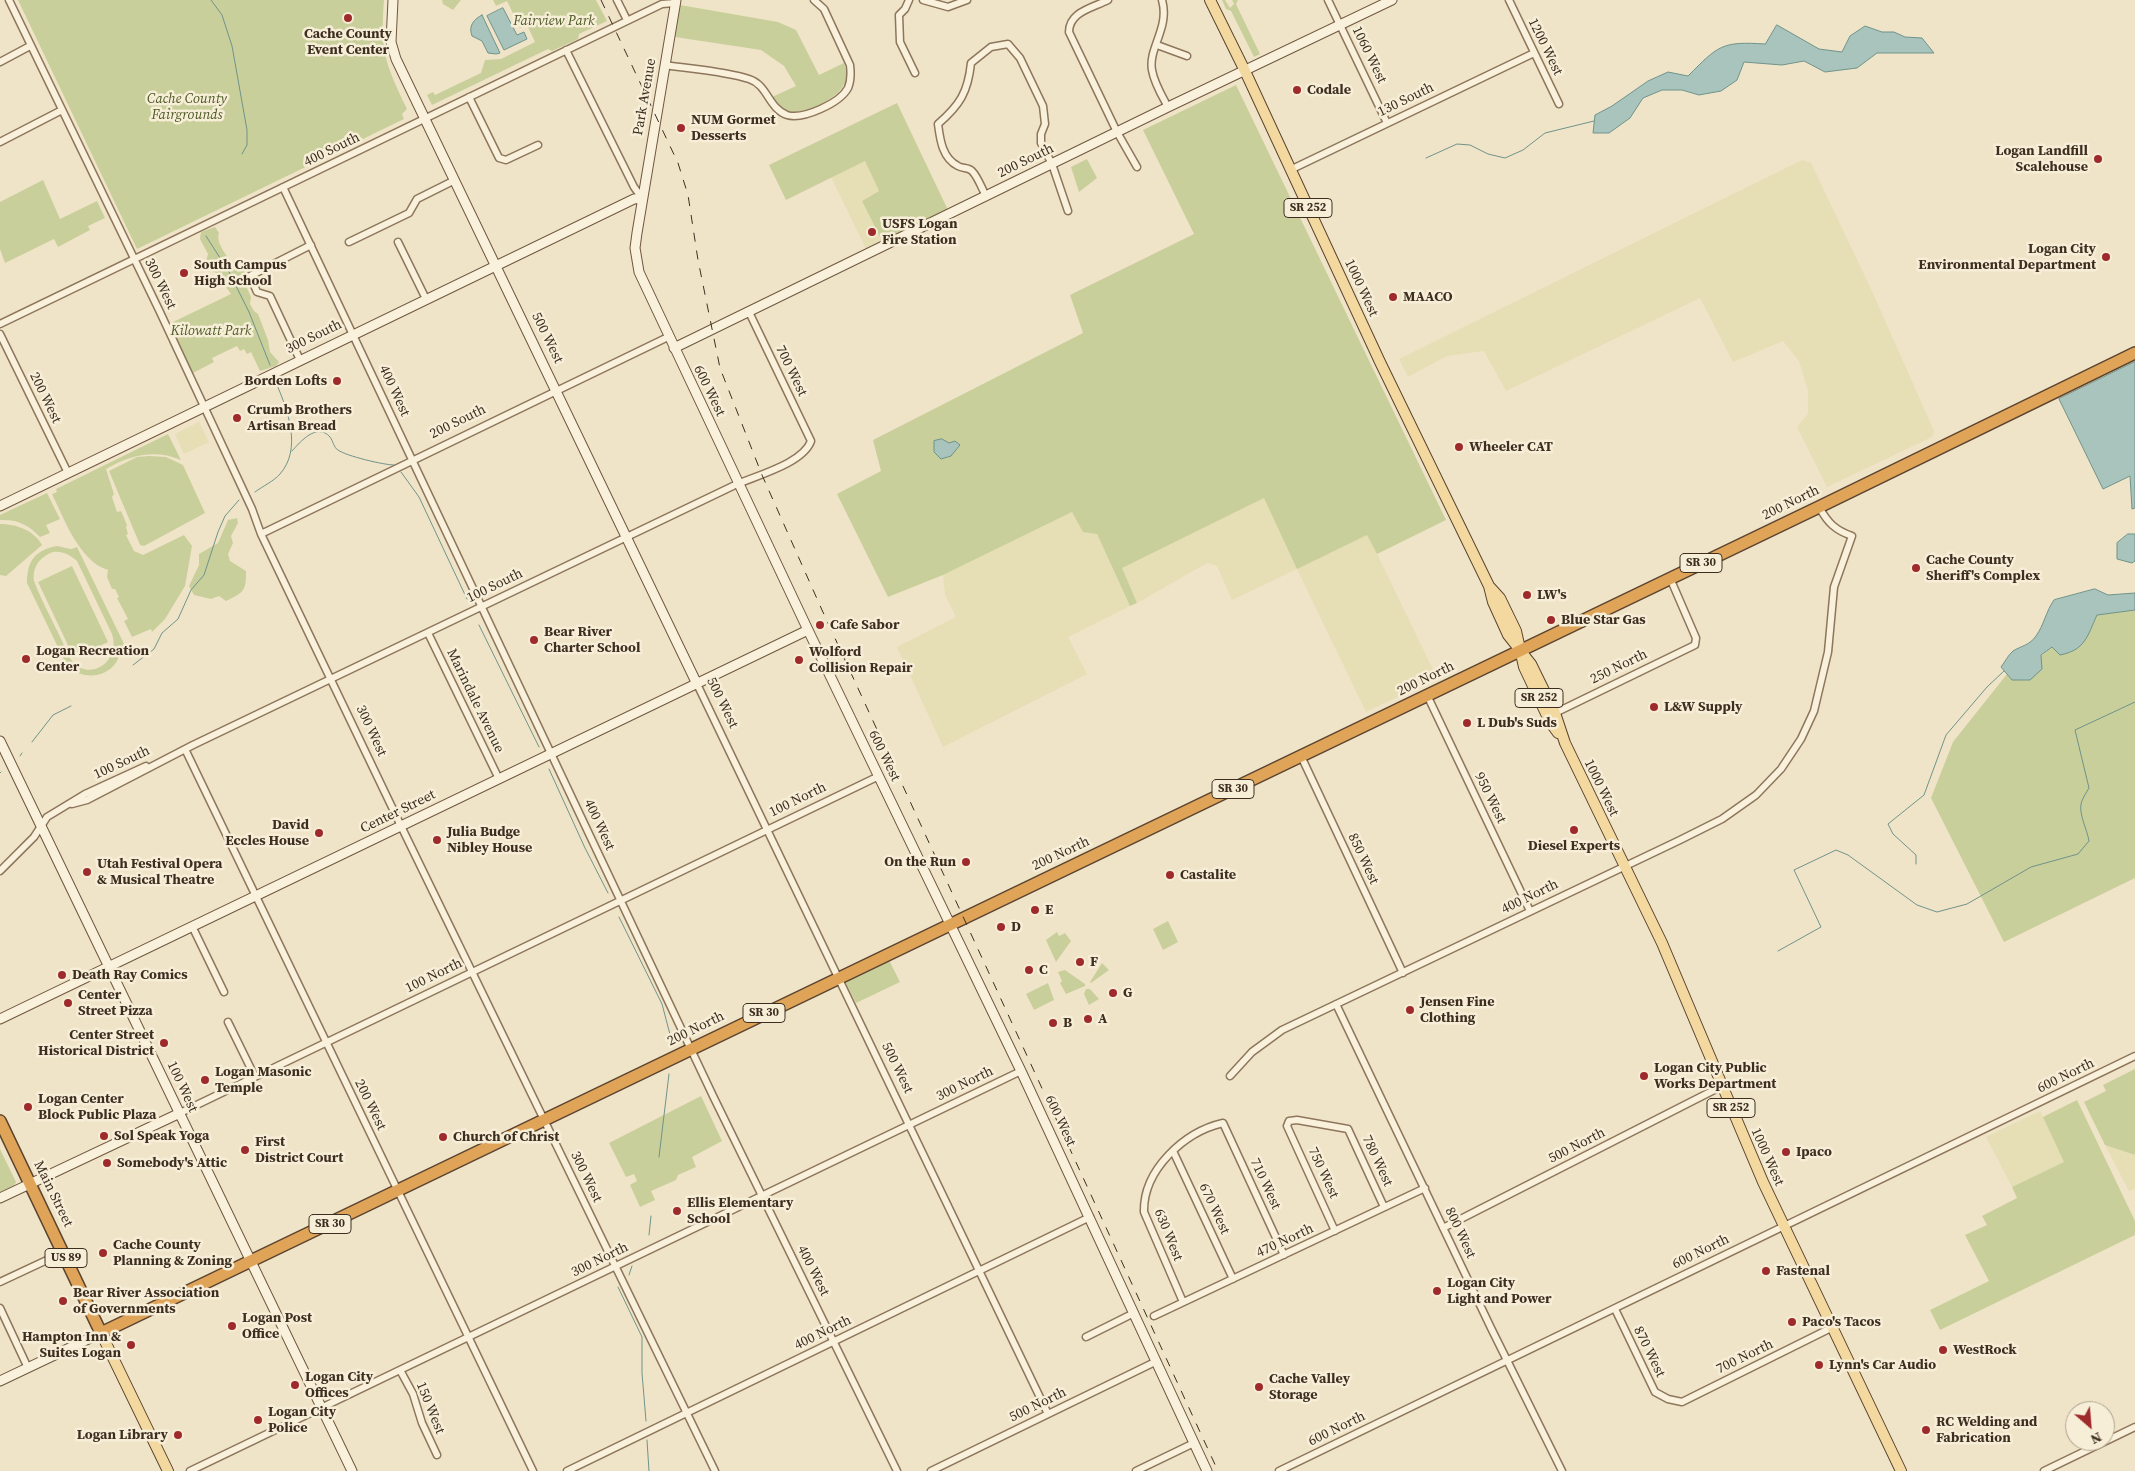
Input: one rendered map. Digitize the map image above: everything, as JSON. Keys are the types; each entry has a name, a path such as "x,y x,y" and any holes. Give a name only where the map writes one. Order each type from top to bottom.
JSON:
{"highway":[{"name":"200 North","path":"101,1333 1819,507 2135,353"},
{"name":"Main Street","path":"0,1121 101,1333"}],"main road":[{"name":"1000 West","path":"1210,0 1246,71 1290,170 1489,586 1500,598 1516,631 1524,667 1550,722 1565,743"},
{"name":"1000 West","path":"1520,650 1531,664 1555,713 1565,743 1662,943 1751,1156 1831,1328 1901,1471"},
{"name":"Main Street","path":"101,1333 168,1471"}],"street":[{"name":"300 West","path":"9,0 134,258 252,509 261,534 401,826 716,1471"},
{"name":"500 West","path":"393,0 391,42 396,59 1048,1414"},
{"path":"617,0 627,20"},
{"path":"664,65 747,78 756,81 762,87 778,111 788,115 800,116 810,113 836,100 843,94 850,82 851,73 850,66 824,9 814,0"},
{"path":"909,0 905,9 899,15 898,34 915,73"},
{"path":"922,0 948,8 967,0"},
{"path":"1108,0 1074,16 1069,23 1069,32 1117,132 1137,167"},
{"path":"1162,0 1164,18 1153,58 1152,69 1168,107"},
{"name":"1060 West","path":"1328,0 1387,123"},
{"name":"200 South","path":"674,348 1392,0"},
{"name":"1200 West","path":"1508,0 1559,104"},
{"name":"400 South","path":"0,324 627,20 662,4 676,2"},
{"name":"Park Avenue","path":"642,198 676,2"},
{"path":"986,196 974,172 968,168 957,166 946,154 940,144 938,124 957,106 965,94 971,63 992,47 1008,44 1020,58 1043,106 1045,124 1041,134 1041,142 1052,164 1068,211"},
{"path":"1158,45 1187,56"},
{"path":"0,62 30,46"},
{"path":"566,50 634,187 642,198"},
{"name":"130 South","path":"1290,170 1534,53"},
{"path":"468,97 499,158 506,160 538,145"},
{"path":"0,142 62,110"},
{"path":"349,242 409,213 417,199 455,180"},
{"name":"400 West","path":"283,187 761,1196 897,1471"},
{"name":"300 South","path":"0,506 496,265 634,199 642,198"},
{"name":"600 West","path":"642,198 635,248 636,262 645,288 1021,1071 1207,1471"},
{"path":"398,242 426,299"},
{"path":"300,360 270,296 257,292 250,276 311,246"},
{"name":"700 West","path":"749,312 811,441"},
{"name":"200 West","path":"0,334 68,473"},
{"name":"200 South","path":"261,534 668,337"},
{"name":"100 South","path":"0,871 29,842 52,814 72,804 87,800 177,756 185,750 738,483 762,475 799,456 808,449 811,441"},
{"name":"400 North","path":"1230,1076 1252,1052 1282,1030 1722,819 1756,795 1781,769 1800,739 1814,711 1828,652 1834,587 1852,536 1840,532 1828,524 1819,507"},
{"name":"250 North","path":"1555,713 1695,645 1696,638 1670,578"},
{"name":"Center Street","path":"0,1019 808,630"},
{"name":"Marindale Avenue","path":"428,633 499,779"},
{"name":"950 West","path":"1427,695 1530,911"},
{"name":"100 West","path":"0,741 352,1471"},
{"name":"200 West","path":"185,750 533,1471"},
{"name":"850 West","path":"1301,756 1402,972"},
{"name":"100 North","path":"0,1198 879,776"},
{"path":"192,926 224,992"},
{"name":"800 West","path":"1336,1004 1507,1361 1562,1471"},
{"path":"228,1022 255,1077"},
{"name":"600 North","path":"1279,1471 2135,1056"},
{"name":"300 North","path":"190,1471 1021,1071"},
{"name":"500 North","path":"1443,1228 1722,1086"},
{"name":"780 West","path":"1288,1126 1289,1121 1297,1120 1348,1129 1384,1208"},
{"name":"630 West","path":"1183,1302 1144,1212 1144,1202 1152,1180 1173,1151 1196,1134 1211,1126 1223,1124"},
{"name":"710 West","path":"1223,1124 1284,1255"},
{"name":"750 West","path":"1288,1126 1335,1230"},
{"name":"670 West","path":"1173,1151 1233,1279"},
{"name":"470 North","path":"1154,1316 1425,1188"},
{"name":"400 North","path":"567,1471 688,1414 1090,1217"},
{"path":"0,1282 64,1252"},
{"path":"0,1308 28,1368"},
{"name":"870 West","path":"1615,1309 1654,1392 1668,1399"},
{"path":"1086,1337 1134,1313"},
{"name":"700 North","path":"1668,1399 1682,1402 1831,1328"},
{"name":"200 North","path":"0,1381 101,1333"},
{"name":"500 North","path":"931,1471 1157,1361"},
{"name":"150 West","path":"400,1370 413,1394 422,1424 437,1455"},
{"path":"2044,1471 2135,1427"},
{"path":"1136,1471 1194,1443"}],"shaded area":[{"path":"1802,160 1811,163 1871,289 1934,431 1932,437 1827,487 1797,427 1808,414 1808,391 1799,361 1783,341 1733,362 1700,298 1506,391 1484,351 1447,356 1408,377 1399,359"},
{"path":"865,161 879,191 862,201 882,241 866,249 831,177"},
{"path":"199,422 209,442 184,454 175,434"},
{"path":"1264,498 1368,535 1437,678 1366,712 1297,569 1232,600 1217,566 1207,563 1137,603 1121,568"},
{"path":"1072,512 1097,534 1130,606 1068,637 1087,674 943,747 897,647 956,617 945,595 943,575"},
{"path":"2040,1111 2065,1162 2012,1187 1986,1137"},
{"path":"2105,1145 2135,1155 2135,1189 2129,1191"}],"green space":[{"name":"Cache County Fairgrounds","path":"18,0 384,0 383,32 386,57 407,109 402,114 404,119 137,249"},
{"path":"442,0 461,0 453,10 443,4"},
{"name":"Fairview Park","path":"493,0 596,0 607,21 579,34 578,39 552,51 548,49 432,105 427,95 433,92 435,95 481,73 485,60 501,59 535,42 527,25 520,28 507,1 496,6"},
{"path":"1222,0 1225,0 1230,8 1234,4 1232,0 1238,0 1236,4 1260,54 1254,57 1231,11 1226,9"},
{"path":"680,5 778,22 796,30 819,75 844,63 846,71 845,84 837,94 810,110 797,113 784,110 772,97 796,86 784,66 761,50 675,37"},
{"path":"1236,85 1446,520 1377,554 1367,535 1297,569 1264,498 1122,568 1137,603 1130,606 1097,534 1083,532 1072,512 943,575 888,597 837,494 881,471 873,440 1083,333 1070,295 1194,234 1143,130"},
{"path":"897,103 948,210 882,241 862,201 879,191 865,161 786,200 769,165"},
{"path":"1087,159 1097,178 1079,192 1071,167"},
{"path":"43,180 60,219 97,201 105,218 88,226 90,230 58,247 54,239 5,263 0,249 0,202"},
{"name":"Kilowatt Park","path":"215,227 219,233 218,237 223,251 236,268 241,267 246,274 246,286 251,297 250,304 258,314 268,340 270,352 279,362 276,366 260,371 251,352 247,354 244,349 240,351 237,346 212,358 214,362 193,373 169,324 231,294 215,272 211,271 206,261 208,254 200,239 201,232"},
{"path":"168,434 181,460 161,455 143,455 124,460 106,469 114,494 112,497 117,512 121,511 127,525 128,534 126,535 134,551 143,555 184,535 192,546 185,586 165,619 152,632 151,629 132,637 124,621 128,619 117,598 119,597 115,589 112,589 107,577 108,570 89,558 81,549 52,494 57,492 56,489"},
{"path":"137,457 166,457 183,465 205,513 144,546 140,545 109,471"},
{"path":"47,493 60,519 46,525 50,533 40,537 32,529 22,524 0,520 0,515"},
{"path":"237,518 238,523 231,536 233,543 228,554 230,561 246,571 243,591 226,601 219,596 211,599 194,595 189,586 199,565 199,554 218,543 228,520"},
{"path":"0,524 24,529 34,535 42,545 6,576 0,575"},
{"path":"57,546 71,549 77,547 126,648 122,651 115,664 105,672 86,675 68,668 27,583 27,575 34,558 43,550","holes":["53,552 66,554 77,561 112,634 114,644 112,652 108,660 102,666 95,669 88,670 72,661 34,581 34,571 38,563"]},
{"path":"72,566 108,642 74,658 38,582"},
{"path":"2135,610 2135,878 2004,942 1931,798 1953,742 2007,674 2012,680 2052,647 2060,655 2090,630 2097,615"},
{"path":"1168,921 1178,942 1163,950 1153,929"},
{"path":"1057,932 1059,936 1065,933 1071,941 1056,962 1046,940"},
{"path":"889,960 900,982 856,1003 845,982"},
{"path":"1102,963 1109,970 1091,983 1090,982"},
{"path":"1065,970 1085,984 1085,986 1066,994 1060,983 1062,981 1058,972"},
{"path":"1048,983 1054,1000 1034,1010 1026,994"},
{"path":"1086,989 1090,989 1099,999 1089,1005 1084,994"},
{"path":"2135,1069 2135,1155 2105,1145 2084,1102 2106,1091 2103,1085"},
{"path":"701,1096 722,1141 692,1157 696,1167 678,1175 676,1180 651,1191 655,1200 640,1207 630,1185 637,1181 634,1174 626,1177 609,1143"},
{"path":"2077,1100 2135,1221 2135,1235 1940,1330 1930,1310 1989,1281 1965,1235 1987,1225 1982,1216 2017,1198 2012,1187 2064,1162 2043,1117"},
{"path":"0,1149 16,1182 14,1186 0,1192"}],"water":[{"path":"503,8 517,35 524,32 527,39 504,50 487,16"},
{"path":"482,15 500,53 488,53 482,41 472,36 472,23"},
{"path":"1777,25 1819,49 1842,52 1850,36 1865,26 1882,32 1894,32 1905,37 1922,38 1934,53 1877,53 1857,68 1825,72 1804,61 1782,65 1744,62 1737,80 1721,91 1699,95 1682,90 1662,90 1643,98 1630,118 1609,133 1593,133 1595,115 1612,106 1648,81 1668,72 1688,76 1706,58 1729,45 1765,44"},
{"path":"2135,362 2135,508 2132,509 2130,476 2103,489 2059,399"},
{"path":"942,439 949,443 955,441 960,445 951,456 941,459 934,452 934,441"},
{"path":"2128,534 2135,534 2135,561 2132,563 2117,559 2117,543"},
{"path":"2095,589 2108,595 2135,593 2135,610 2097,615 2084,641 2075,650 2060,655 2052,647 2041,655 2042,669 2030,680 2012,680 2001,667 2013,651 2034,639 2054,600"}],"waterway":[{"path":"211,0 222,15 232,46 247,130 247,145 242,154"},
{"path":"1426,158 1457,144 1470,145 1488,154 1505,158 1523,150 1545,133 1594,121"},
{"path":"206,236 229,272 249,312 270,365"},
{"path":"255,492 280,474 287,464 290,453 292,442 289,418 277,385"},
{"path":"292,451 309,435 314,432 320,432 330,437 335,448 342,452 365,460 394,465"},
{"path":"401,472 419,497 467,599"},
{"path":"133,665 154,649 162,633 178,619 191,590 204,575 225,516 239,500"},
{"path":"479,625 539,747"},
{"path":"1916,864 1916,855 1893,834 1888,824 1924,795 1946,735 1987,687 2004,671"},
{"path":"1778,951 1821,927 1794,870 1836,850 1848,855 1917,905 1937,912 1967,904 2031,867 2078,854 2089,841 2081,808 2082,800 2089,788 2075,730 2135,702"},
{"path":"32,742 53,715 71,706"},
{"path":"549,769 608,893"},
{"path":"619,917 662,1004 672,1042"},
{"path":"659,1157 669,1074"},
{"path":"649,1235 651,1216"},
{"path":"629,1275 632,1266"},
{"path":"618,1287 642,1337 642,1373 646,1421"},
{"path":"647,1440 649,1471"}],"railway":[{"path":"601,0 678,163 688,195 698,260 720,368 762,475 822,610 1218,1471"}],"place":[{"name":"Cache County Event Center","path":"348,18"},
{"name":"Codale","path":"1297,90"},
{"name":"NUM Gormet Desserts","path":"681,128"},
{"name":"Logan Landfill Scalehouse","path":"2098,159"},
{"name":"USFS Logan Fire Station","path":"872,232"},
{"name":"Logan City Environmental Department","path":"2106,257"},
{"name":"South Campus High School","path":"184,273"},
{"name":"MAACO","path":"1393,297"},
{"name":"Borden Lofts","path":"337,381"},
{"name":"Crumb Brothers Artisan Bread","path":"237,418"},
{"name":"Wheeler CAT","path":"1459,447"},
{"name":"Cache County Sheriff's Complex","path":"1916,568"},
{"name":"LW's","path":"1527,595"},
{"name":"Blue Star Gas","path":"1551,620"},
{"name":"Cafe Sabor","path":"820,625"},
{"name":"Bear River Charter School","path":"534,640"},
{"name":"Logan Recreation Center","path":"26,659"},
{"name":"Wolford Collision Repair","path":"799,660"},
{"name":"L&W Supply","path":"1654,707"},
{"name":"L Dub's Suds","path":"1467,723"},
{"name":"Diesel Experts","path":"1574,830"},
{"name":"David Eccles House","path":"319,833"},
{"name":"Julia Budge Nibley House","path":"437,840"},
{"name":"On the Run","path":"966,862"},
{"name":"Utah Festival Opera & Musical Theatre","path":"87,872"},
{"name":"Castalite","path":"1170,875"},
{"name":"E","path":"1035,910"},
{"name":"D","path":"1001,927"},
{"name":"F","path":"1080,962"},
{"name":"C","path":"1029,970"},
{"name":"Death Ray Comics","path":"62,975"},
{"name":"G","path":"1113,993"},
{"name":"Center Street Pizza","path":"68,1003"},
{"name":"Jensen Fine Clothing","path":"1410,1010"},
{"name":"A","path":"1088,1019"},
{"name":"B","path":"1053,1023"},
{"name":"Center Street Historical District","path":"164,1043"},
{"name":"Logan City Public Works Department","path":"1644,1076"},
{"name":"Logan Masonic Temple","path":"205,1080"},
{"name":"Logan Center Block Public Plaza","path":"28,1107"},
{"name":"Sol Speak Yoga","path":"104,1136"},
{"name":"Church of Christ","path":"443,1137"},
{"name":"First District Court","path":"245,1150"},
{"name":"Ipaco","path":"1786,1152"},
{"name":"Somebody's Attic","path":"107,1163"},
{"name":"Ellis Elementary School","path":"677,1211"},
{"name":"Cache County Planning & Zoning","path":"103,1253"},
{"name":"Fastenal","path":"1766,1271"},
{"name":"Logan City Light and Power","path":"1437,1291"},
{"name":"Bear River Association of Governments","path":"63,1301"},
{"name":"Paco's Tacos","path":"1792,1322"},
{"name":"Logan Post Office","path":"232,1326"},
{"name":"Hampton Inn & Suites Logan","path":"131,1345"},
{"name":"WestRock","path":"1943,1350"},
{"name":"Lynn's Car Audio","path":"1819,1365"},
{"name":"Logan City Offices","path":"295,1385"},
{"name":"Cache Valley Storage","path":"1259,1387"},
{"name":"Logan City Police","path":"258,1420"},
{"name":"RC Welding and Fabrication","path":"1926,1430"},
{"name":"Logan Library","path":"178,1435"}]}
